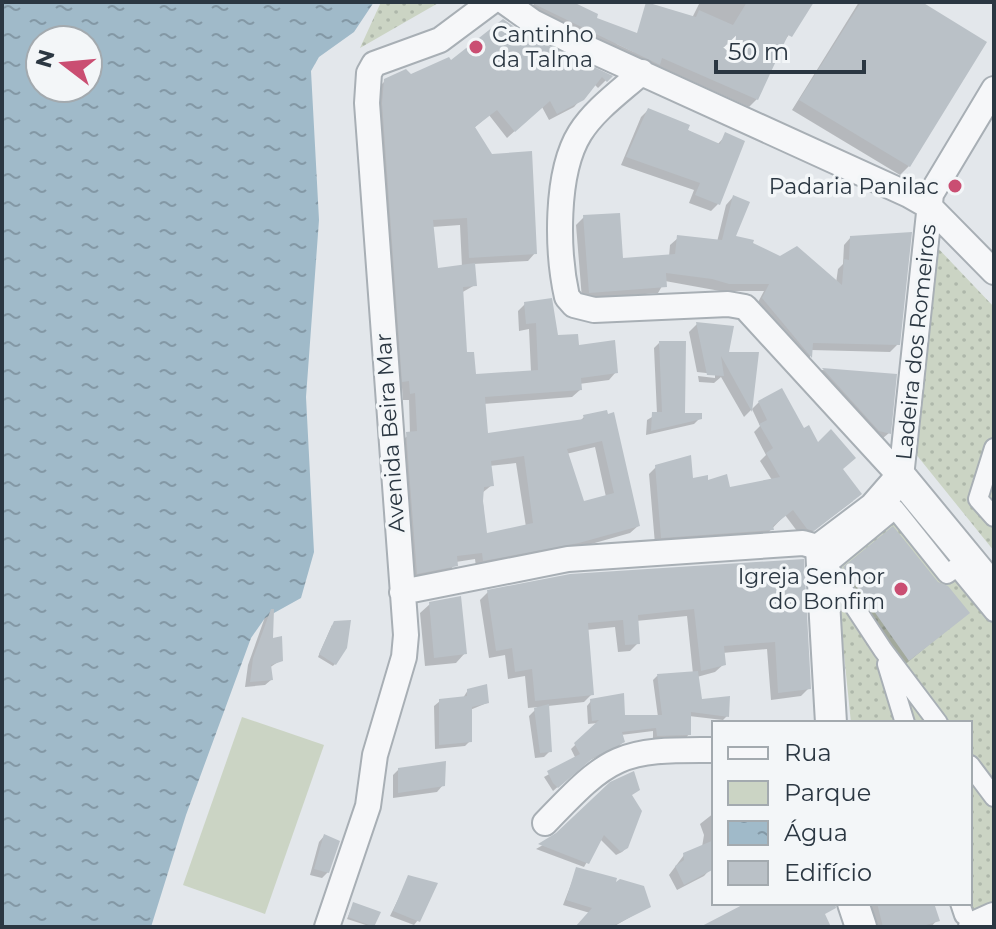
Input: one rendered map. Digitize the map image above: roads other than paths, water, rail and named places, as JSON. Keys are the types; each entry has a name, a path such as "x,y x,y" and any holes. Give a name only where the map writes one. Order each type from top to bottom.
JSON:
{"street":[{"name":"Avenida Beira Mar","path":"327,927 368,806 377,745 404,657 367,103 369,73 382,59 420,50 440,40 491,2"},
{"path":"505,2 533,22 909,195 930,207 994,272"},
{"path":"642,72 594,116 570,153 561,204 567,297 574,305 594,310 728,304 745,307 901,477 994,590"},
{"name":"Ladeira dos Romeiros","path":"901,477 934,188 994,89"},
{"path":"994,451 978,499 994,517"},
{"path":"821,548 874,508 901,477"},
{"path":"936,721 883,650 827,565 895,509 947,574 957,567 994,612"},
{"path":"402,592 568,559 803,543 821,548"},
{"path":"821,548 831,721"},
{"path":"994,622 994,628"},
{"path":"883,650 904,721"},
{"path":"545,823 588,779 608,764 662,749 712,750"},
{"path":"972,768 994,797"},
{"path":"854,905 861,927"},
{"path":"966,915 994,918"}],"water":[{"path":"2,2 374,2 354,32 319,57 311,71 319,220 306,397 314,552 301,598 265,618 251,638 186,815 151,927 2,927"}],"place":[{"name":"Cantinho da Talma","path":"476,47"},
{"name":"Padaria Panilac","path":"955,186"},
{"name":"Igreja Senhor do Bonfim","path":"901,589"}]}
